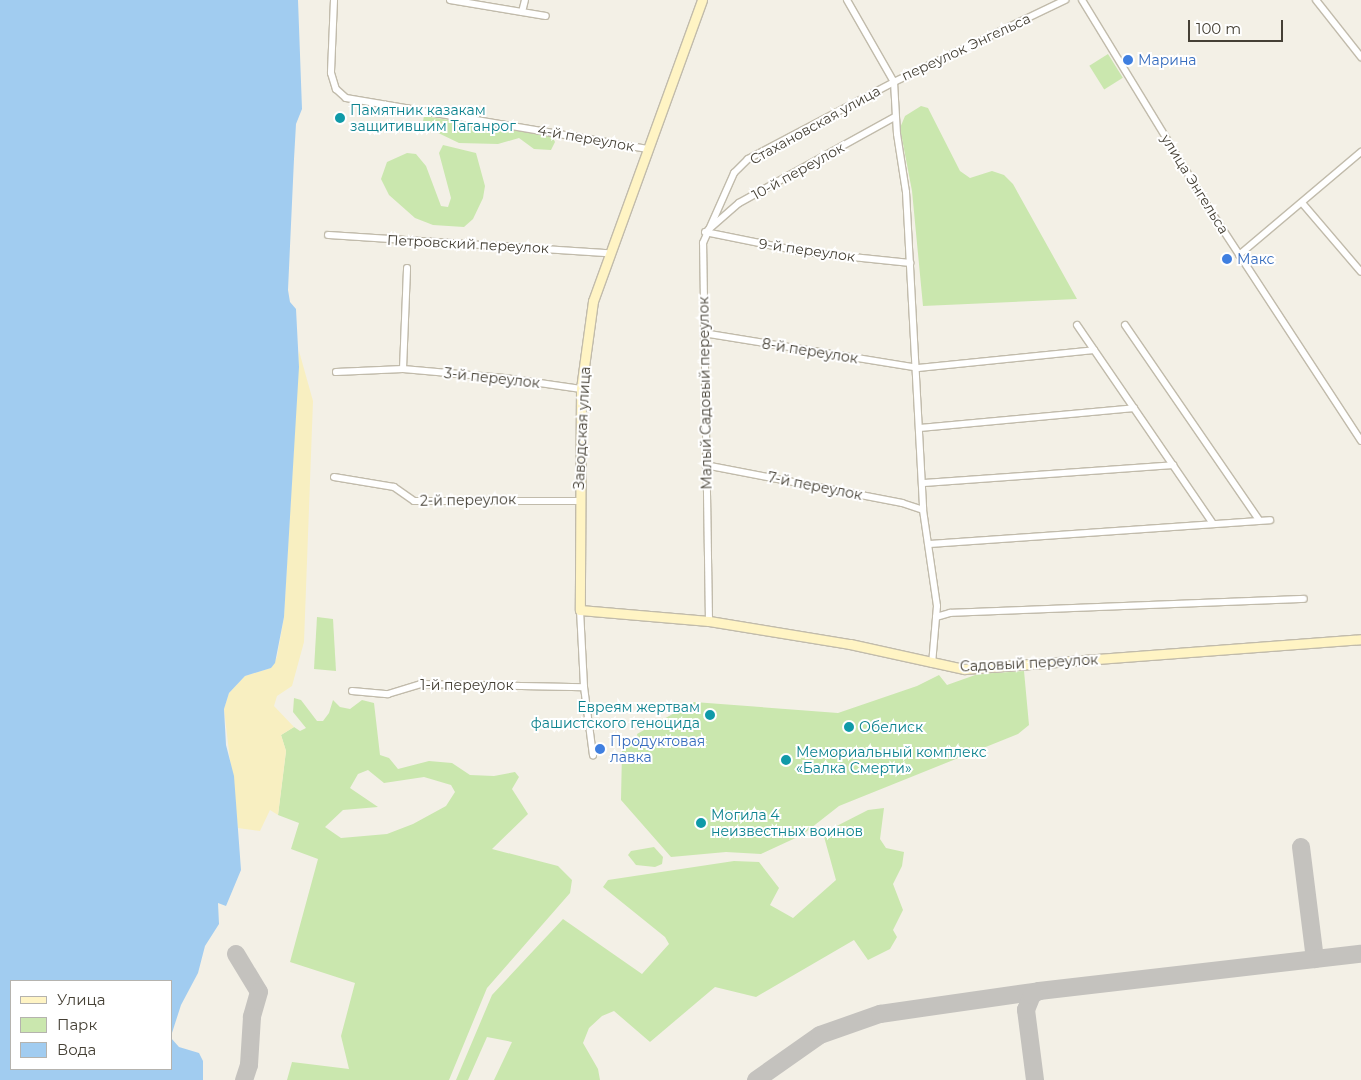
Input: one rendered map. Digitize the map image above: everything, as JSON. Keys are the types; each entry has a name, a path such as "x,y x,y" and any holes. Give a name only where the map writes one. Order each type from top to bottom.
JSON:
{"street":[{"name":"4-й переулок","path":"334,0 330,73 336,89 346,98 648,149"},
{"path":"450,0 546,16"},
{"path":"522,12 525,0"},
{"name":"Заводская улица","path":"593,755 584,687 580,610 578,501 581,389 593,301 609,252 702,0"},
{"name":"Стахановская улица","path":"734,173 748,159 894,82 847,0"},
{"name":"переулок Энгельса","path":"894,82 1065,0"},
{"name":"улица Энгельса","path":"1082,0 1239,255 1361,441"},
{"path":"1316,0 1361,57"},
{"path":"894,82 895,117 906,192 918,368 924,510 936,617 932,664"},
{"name":"10-й переулок","path":"705,232 739,203 895,117"},
{"path":"1239,255 1303,204 1361,152"},
{"name":"Малый Садовый переулок","path":"709,621 703,333 705,232 734,173"},
{"path":"1303,204 1361,272"},
{"name":"9-й переулок","path":"705,232 804,252 910,263"},
{"name":"Петровский переулок","path":"328,235 609,252"},
{"path":"403,369 408,268"},
{"path":"1125,325 1259,520"},
{"path":"1077,326 1212,522"},
{"name":"8-й переулок","path":"703,333 918,368 1094,350"},
{"name":"3-й переулок","path":"336,372 403,369 505,378 581,389"},
{"path":"920,428 1134,408"},
{"name":"7-й переулок","path":"705,465 902,503 924,510"},
{"path":"924,483 1173,465"},
{"name":"2-й переулок","path":"334,477 394,487 414,501 578,501"},
{"path":"929,544 1212,522 1270,520"},
{"path":"936,617 950,613 1304,599"},
{"name":"Садовый переулок","path":"580,610 709,621 850,644 932,664 964,669 1361,639"},
{"name":"1-й переулок","path":"352,691 388,694 421,684 584,687"}],"green space":[{"path":"1108,54 1123,78 1104,89 1089,66"},
{"path":"921,106 928,108 960,171 970,178 992,171 1004,175 1013,184 1077,299 923,306 912,191 900,128 905,116"},
{"path":"424,116 552,136 555,142 551,150 534,149 519,138 498,144 459,143 430,129 423,121"},
{"path":"443,145 476,153 485,186 483,198 473,219 464,227 433,225 415,218 389,195 381,179 387,162 407,153 416,154 426,166 441,206 448,207 451,198 439,153"},
{"path":"317,617 333,619 336,671 314,669"},
{"name":"Мемориальный комплекс «Балка Смерти»","path":"1024,671 1029,725 1018,734 839,806 802,835 761,854 726,852 671,857 621,800 622,751 638,739 637,734 694,702 838,713 917,686 939,675 947,685 978,674"},
{"path":"294,698 301,700 317,721 323,721 329,713 333,700 340,707 350,709 362,700 374,703 380,755 389,758 398,769 429,761 452,763 470,775 494,776 515,772 519,777 512,789 528,814 492,849 558,866 572,880 570,893 487,988 449,1080 287,1080 292,1062 349,1069 341,1036 355,983 290,962 318,859 291,849 299,823 278,815 286,751 281,735 294,727 300,731 306,728 293,712","holes":["368,770 384,783 424,777 451,785 455,792 446,806 413,824 387,834 341,838 325,827 343,810 378,807 350,788 358,774"]},
{"path":"884,808 880,839 886,848 904,852 902,866 893,884 903,910 893,930 897,937 890,949 868,960 854,940 756,997 715,987 650,1042 614,1011 602,1016 589,1028 583,1043 598,1069 600,1080 494,1080 512,1042 487,1037 468,1080 456,1080 492,995 563,919 642,974 669,944 665,937 603,887 608,880 734,861 759,862 779,888 770,905 793,918 836,880 823,833 868,810"},
{"path":"654,847 663,857 662,864 655,867 636,865 628,855 631,851"}],"sand":[{"path":"299,351 313,401 304,642 292,686 277,696 274,706 294,727 281,735 286,751 278,815 270,810 260,831 238,828 224,709 229,693 245,676 271,668 277,657 284,617"}],"water":[{"path":"0,0 298,0 302,109 296,124 288,290 290,302 296,309 299,367 284,617 275,663 271,668 245,676 229,693 224,709 226,745 234,776 241,870 226,906 218,903 219,924 205,946 198,973 181,1005 172,1033 172,980 10,980 10,1070 172,1070 172,1039 179,1047 199,1053 203,1061 203,1080 0,1080"}],"taxiway":[{"path":"1301,847 1315,959"},
{"path":"236,954 259,992 252,1017 249,1065 244,1080"},
{"path":"756,1080 820,1035 880,1014 1039,991 1361,954"},
{"path":"1035,1080 1026,1010 1032,995 1039,991"}],"place":[{"name":"Марина","path":"1128,60"},
{"name":"Памятник казакам защитившим Таганрог","path":"340,118"},
{"name":"Макс","path":"1227,259"},
{"name":"Евреям жертвам фашистского геноцида","path":"710,715"},
{"name":"Обелиск","path":"849,727"},
{"name":"Продуктовая лавка","path":"600,749"},
{"name":"Мемориальный комплекс «Балка Смерти»","path":"786,760"},
{"name":"Могила 4 неизвестных воинов","path":"701,823"}]}
